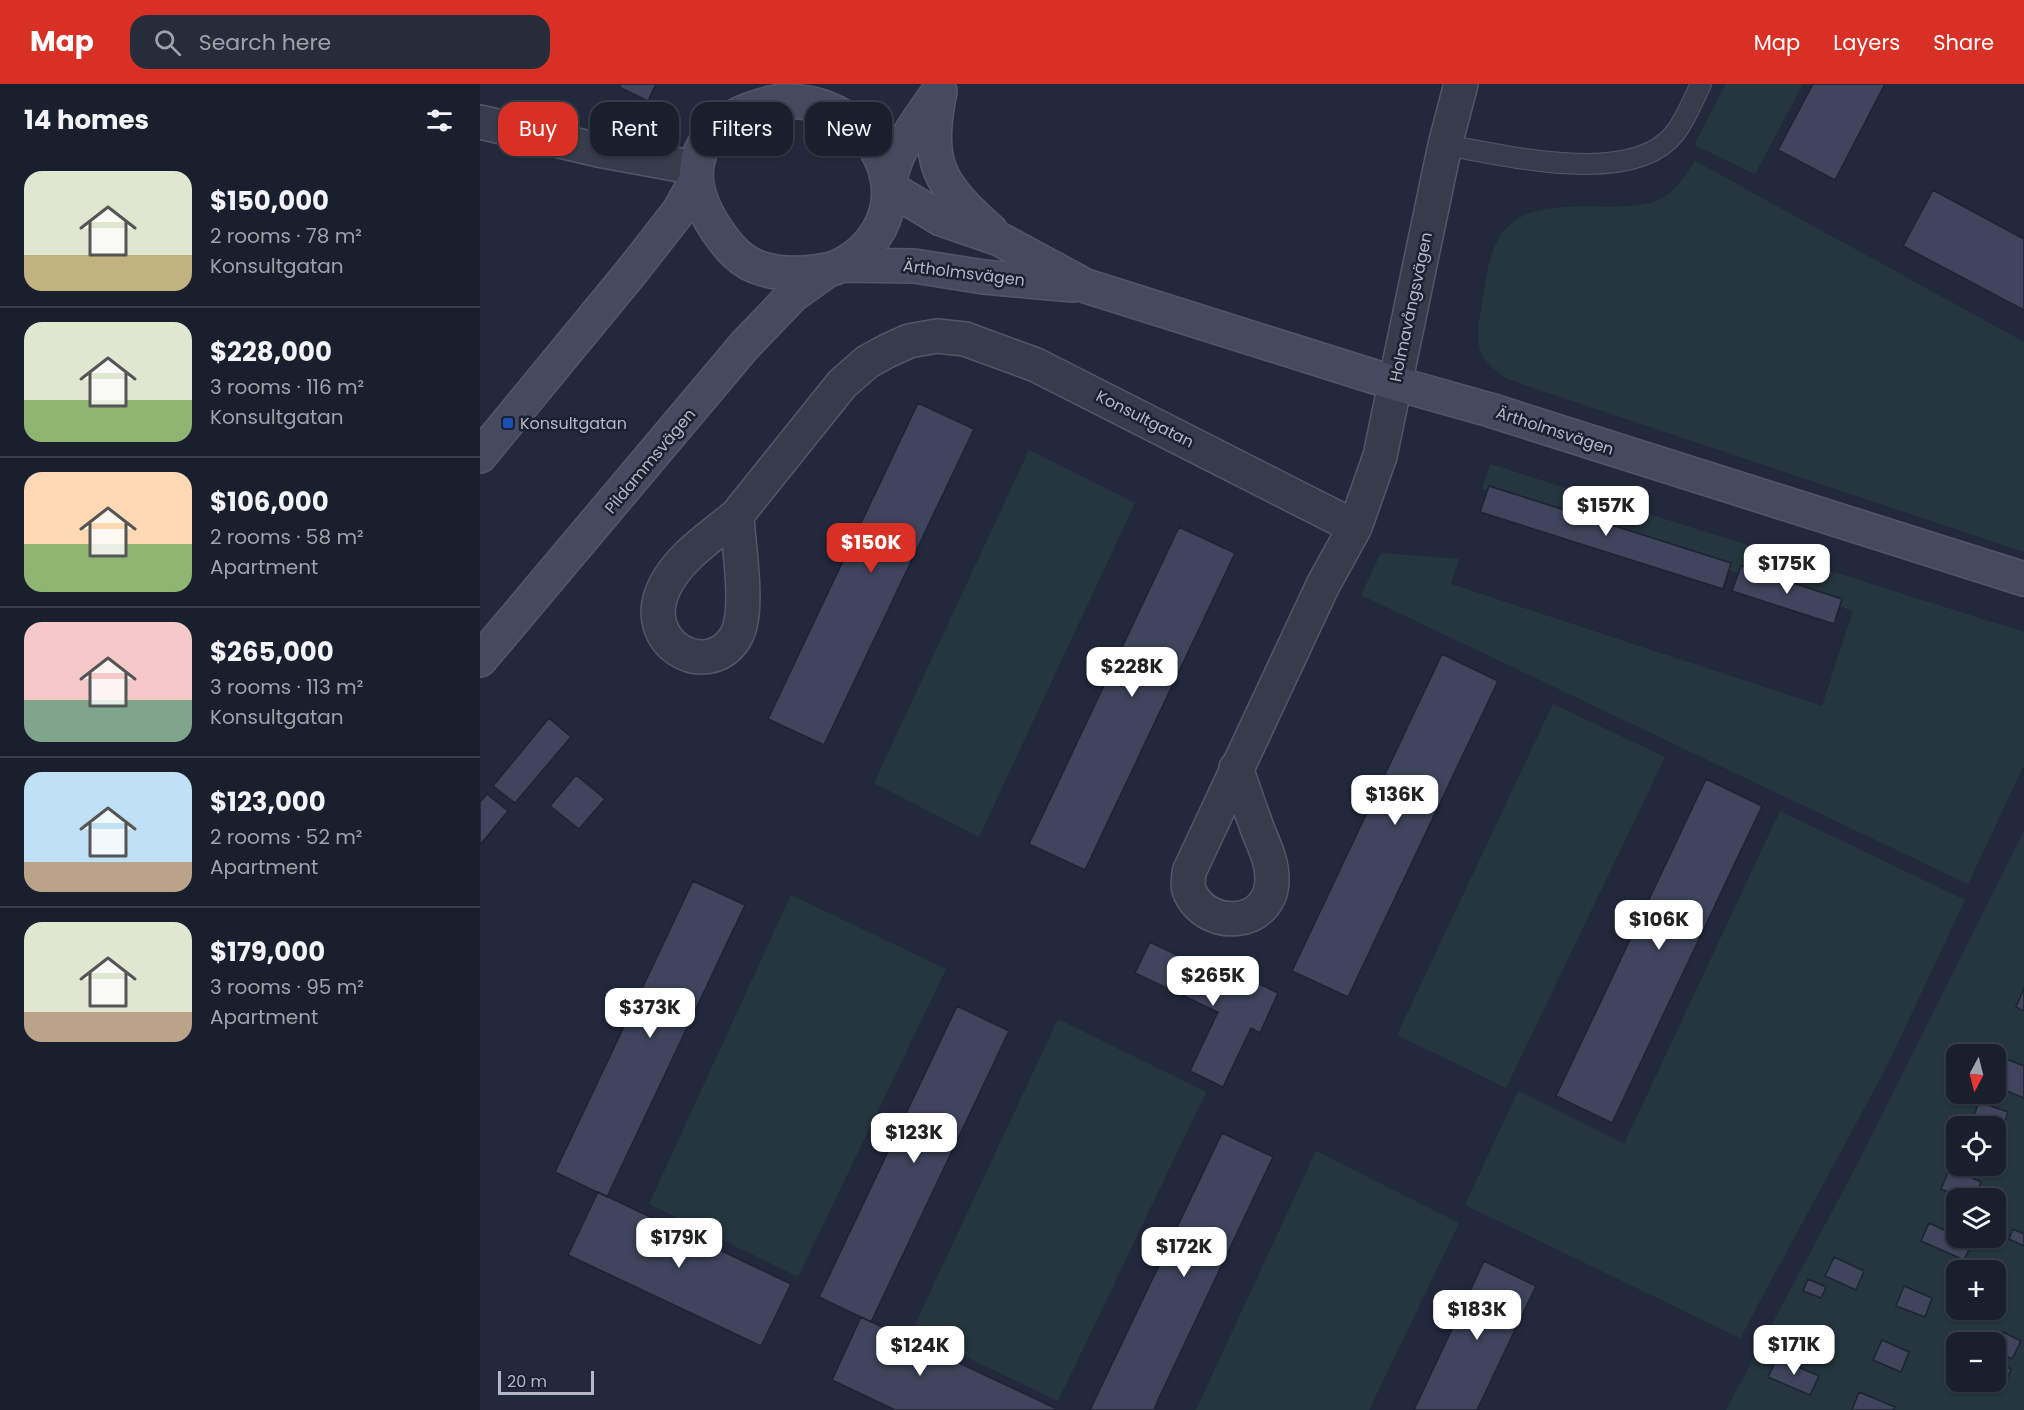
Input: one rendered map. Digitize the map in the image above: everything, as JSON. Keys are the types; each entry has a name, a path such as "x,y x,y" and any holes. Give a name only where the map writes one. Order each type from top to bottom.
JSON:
{"main road":[{"path":"835,267 863,250 877,233 887,207 893,165 917,122 942,87"},
{"path":"942,87 934,122 933,148 938,170 958,202 999,238"},
{"path":"480,456 640,262 679,211 695,175 698,153 719,128 748,108 791,93 803,101 839,114 859,132 880,157 890,184"},
{"name":"Ärtholmsvägen","path":"695,175 710,220 732,252 762,269 785,273 835,267 914,266 984,277 1086,286"},
{"name":"Ärtholmsvägen","path":"890,184 941,219 999,238 1086,286 1395,383 1490,410 2024,579"},
{"name":"Pildammsvägen","path":"480,660 745,345 793,295 835,267"}],"street":[{"name":"Holmavångsvägen","path":"1355,527 1380,456 1445,145 1461,84"},
{"path":"480,122 695,175"},
{"name":"Konsultgatan","path":"736,516 842,384 867,362 887,351 909,341 936,336 965,339 1036,364 1355,527"},
{"path":"1236,768 1323,585 1355,527"}],"lane":[{"path":"1445,145 1524,158 1608,165 1634,160 1655,151 1675,133 1701,84"}],"shaded area":[{"path":"1726,84 1803,84 1755,174 1694,145"},
{"path":"1695,161 2024,342 2024,552 1507,379 1489,364 1478,342 1485,282 1495,246 1512,223 1528,214 1548,209 1634,206 1653,202 1672,191"},
{"path":"1029,450 1135,503 979,837 874,783"},
{"path":"1490,464 2024,632 2024,765 1968,884 1361,595 1381,553 1459,559 1451,584 1822,706 1853,611 1482,489"},
{"path":"1553,704 1665,757 1506,1088 1397,1035"},
{"path":"1780,811 1965,900 1887,1066 1740,1338 1465,1205 1518,1091 1624,1144"},
{"path":"2024,831 2024,1410 1726,1410 1857,1165"},
{"path":"791,895 946,969 798,1277 649,1204"},
{"path":"1058,1019 1206,1092 1058,1401 912,1331"},
{"path":"1316,1151 1459,1223 1369,1410 1196,1410"}],"building":[{"path":"621,84 656,84 648,101 619,87"},
{"path":"1813,84 1885,84 1835,180 1778,150"},
{"path":"1933,190 2024,239 2024,310 1903,246"},
{"path":"918,403 974,429 824,745 768,719"},
{"path":"1489,486 1731,563 1723,589 1480,512"},
{"path":"1179,527 1235,553 1085,870 1029,844"},
{"path":"1741,566 1842,599 1834,624 1732,591"},
{"path":"1442,654 1498,681 1348,997 1292,971"},
{"path":"549,718 571,737 515,803 493,786"},
{"path":"576,775 605,799 579,829 550,806"},
{"path":"1706,779 1762,806 1612,1123 1556,1096"},
{"path":"487,794 508,811 480,845 480,802"},
{"path":"693,881 745,905 607,1197 555,1172"},
{"path":"1150,942 1233,982 1237,973 1278,993 1260,1033 1251,1028 1223,1087 1190,1071 1218,1012 1135,973"},
{"path":"2024,988 2024,1011 2016,1007"},
{"path":"957,1006 1009,1031 871,1322 819,1297"},
{"path":"2006,1059 2024,1066 2024,1098 2006,1091"},
{"path":"1978,1104 2008,1112 2006,1118 1974,1116"},
{"path":"1222,1133 1273,1157 1154,1410 1090,1410"},
{"path":"1947,1176 1968,1176 1981,1182 1978,1188 1946,1188 1946,1191 1941,1189"},
{"path":"598,1192 791,1284 761,1346 568,1255"},
{"path":"1929,1223 1946,1231 1946,1248 1970,1248 1964,1260 1921,1241"},
{"path":"2013,1229 2024,1234 2024,1246 2009,1239"},
{"path":"1834,1257 1864,1271 1856,1290 1825,1276"},
{"path":"1484,1261 1536,1286 1477,1410 1414,1410"},
{"path":"1808,1279 1826,1287 1821,1298 1803,1291"},
{"path":"1904,1286 1932,1298 1925,1317 1896,1306"},
{"path":"861,1317 1055,1408 1054,1410 895,1410 832,1380"},
{"path":"2006,1334 2021,1341 2012,1359 2006,1356"},
{"path":"1882,1340 1909,1352 1901,1372 1873,1360"},
{"path":"1777,1358 1819,1376 1810,1395 1768,1377"},
{"path":"2006,1367 2011,1369 2008,1377 2006,1376"},
{"path":"1859,1392 1895,1407 1893,1410 1852,1410"}],"place":[{"name":"Konsultgatan","path":"508,423"}]}
